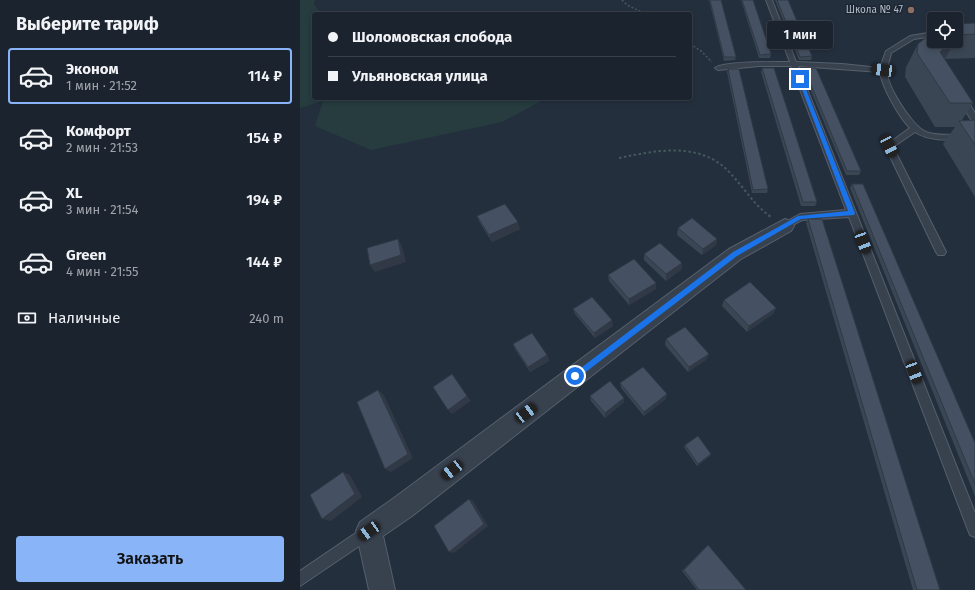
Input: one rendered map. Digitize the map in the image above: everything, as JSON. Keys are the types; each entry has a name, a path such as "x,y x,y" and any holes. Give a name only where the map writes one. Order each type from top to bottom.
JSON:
{"street":[{"path":"382,590 369,531 403,507 735,254 785,226"}],"lane":[{"path":"769,0 975,530"},
{"path":"927,35 912,37 888,52 883,70 884,78 909,123 922,133 937,136 975,136"},
{"path":"718,68 745,65 794,64 883,70"},
{"path":"959,95 975,119"},
{"path":"916,128 889,146 941,252"},
{"path":"785,226 800,217 852,213"},
{"path":"300,579 369,531"}],"path":[{"path":"622,0 642,12"},
{"path":"692,45 701,51 718,68"},
{"path":"618,158 663,150 685,150 711,158 728,170 755,202 768,214 785,226"}],"green space":[{"path":"300,0 315,0 314,4 320,12 312,12 312,100 543,100 502,122 371,150 315,126 323,101 300,108"}],"building":[{"path":"710,0 721,0 736,57 724,57"},
{"path":"742,0 753,0 771,54 760,55"},
{"path":"777,0 788,0 812,56 800,57"},
{"path":"975,23 975,34 963,35 963,24"},
{"path":"927,37 927,48 944,48 940,52 973,103 950,103 917,53 918,44"},
{"path":"762,68 774,68 817,202 803,202"},
{"path":"804,68 816,68 861,171 847,171"},
{"path":"728,69 739,69 768,189 753,190"},
{"path":"975,120 975,145 959,121"},
{"path":"852,184 863,184 975,443 975,484"},
{"path":"505,204 518,222 489,235 477,216"},
{"path":"692,218 717,239 703,249 678,228"},
{"path":"808,219 822,219 940,590 917,590"},
{"path":"398,239 401,255 370,265 367,248"},
{"path":"660,243 682,263 666,274 644,254"},
{"path":"634,259 656,283 629,299 608,275"},
{"path":"750,282 776,308 749,326 724,300"},
{"path":"592,297 612,320 594,333 573,309"},
{"path":"685,327 709,354 689,367 666,339"},
{"path":"532,333 547,355 528,367 513,344"},
{"path":"643,367 667,394 644,412 620,383"},
{"path":"452,374 467,396 448,410 433,387"},
{"path":"610,381 624,398 605,413 590,396"},
{"path":"378,390 408,454 385,469 357,402"},
{"path":"698,436 711,454 698,464 685,445"},
{"path":"343,472 355,494 322,519 310,495"},
{"path":"469,499 484,524 449,552 434,526"},
{"path":"708,545 746,590 699,590 684,570"}],"place":[{"name":"Школа № 47","path":"911,10"}],"route":[{"path":"575,376 735,254 800,217 852,213 800,79"}]}
